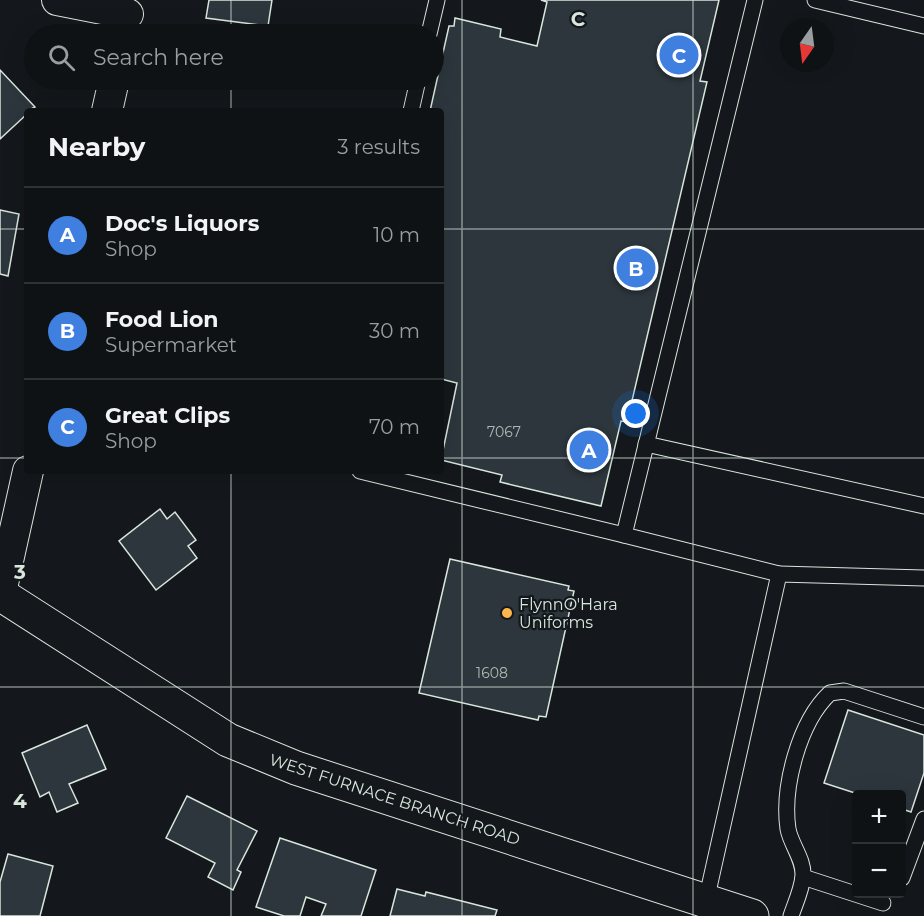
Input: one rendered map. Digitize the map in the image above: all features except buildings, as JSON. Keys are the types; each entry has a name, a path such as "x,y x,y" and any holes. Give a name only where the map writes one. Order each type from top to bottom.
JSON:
{"main road":[{"name":"WEST FURNACE BRANCH ROAD","path":"0,595 228,740 296,768 752,916"}],"street":[{"path":"57,0 128,16"},
{"path":"108,108 112,90"},
{"path":"0,595 27,474"}],"lane":[{"path":"431,24 437,0"},
{"path":"624,535 755,0"},
{"path":"814,0 924,26"},
{"path":"412,108 416,90"},
{"path":"646,444 924,506"},
{"path":"372,474 778,574 924,578"},
{"path":"706,901 778,574"},
{"path":"792,916 803,876 801,862 788,831 787,783 816,707 830,693 844,691 924,717"},
{"path":"906,867 924,819"},
{"path":"803,876 883,904"}],"place":[{"name":"Great Clips","path":"679,55"},
{"name":"Food Lion","path":"636,268"},
{"name":"Doc's Liquors","path":"589,450"},
{"name":"FlynnO'Hara Uniforms","path":"507,613"}]}
